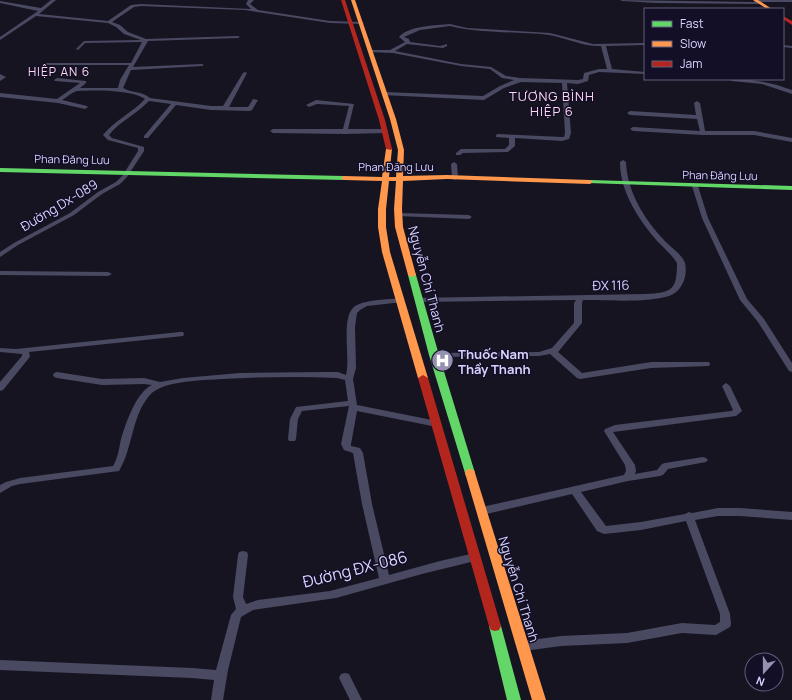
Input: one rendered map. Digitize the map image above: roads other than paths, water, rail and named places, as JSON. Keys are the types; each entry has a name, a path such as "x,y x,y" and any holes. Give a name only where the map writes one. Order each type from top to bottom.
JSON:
{"main road":[{"path":"343,0 374,95 389,150 382,209 382,226 386,252 437,424 514,700"},
{"name":"Nguyễn Chí Thanh","path":"353,0 385,94 401,150 399,227 405,250 434,355 456,422 539,700"},
{"path":"757,1 768,8"},
{"path":"374,95 385,94"},
{"name":"Phan Đăng Lưu","path":"0,170 386,179 455,178 790,190"},
{"path":"437,424 456,422"}],"street":[{"path":"0,39 54,0"},
{"path":"179,6 185,0"},
{"path":"252,0 249,1 248,4 257,11"},
{"path":"622,0 656,2 792,2"},
{"path":"0,2 24,8 42,10"},
{"path":"109,22 124,11 137,5 257,11 350,24 362,23"},
{"path":"35,15 109,22 118,26 126,34 146,40"},
{"path":"407,43 407,40 401,37 412,31 450,25 467,29 550,34 588,44 644,44"},
{"path":"78,49 84,42 238,37"},
{"path":"122,90 120,88 123,80 146,40"},
{"path":"392,52 407,43 442,47 445,46"},
{"path":"604,45 610,71"},
{"path":"370,51 392,52 461,65 491,68 504,77 520,80 564,82 586,80 586,74 592,71 644,73"},
{"path":"44,64 131,67 202,65"},
{"path":"225,108 245,73"},
{"path":"57,80 84,82 58,101"},
{"path":"385,94 484,98 502,87 520,80"},
{"path":"740,80 757,82 790,90"},
{"path":"498,136 567,138 568,133 564,82"},
{"path":"77,88 86,90 122,90 144,95 148,99 211,108 250,109 254,100"},
{"path":"0,94 58,101 85,107"},
{"path":"128,173 141,147 110,139 106,136 110,128 120,119 148,99"},
{"path":"309,105 316,102 352,105 345,132"},
{"path":"146,137 175,103"},
{"path":"697,103 703,133"},
{"path":"630,113 699,117"},
{"path":"633,128 703,133 754,133 792,140"},
{"path":"274,131 385,131"},
{"path":"458,154 461,151 506,151 512,146 512,137"},
{"path":"624,162 626,184"},
{"path":"454,164 455,178"},
{"name":"Đường Dx-089","path":"0,255 16,244 72,214 100,193 118,183 128,173"},
{"name":"ĐX 116","path":"419,300 667,295 677,288 682,280 680,263 657,237 640,214 626,184"},
{"path":"695,186 705,218 744,300 761,321 792,369"},
{"path":"399,215 470,216"},
{"path":"0,273 108,274"},
{"path":"434,355 539,354 555,350 578,323 578,303 581,297"},
{"path":"385,580 367,504 358,453 356,450 347,448 346,444 353,405 349,379 352,367 351,332 353,313 356,309 363,306 400,300"},
{"path":"17,351 180,334"},
{"path":"0,350 25,352 26,356 0,388"},
{"path":"552,351 580,376 651,365 706,364"},
{"path":"2,487 20,481 109,472 116,469 120,463 126,438 141,401 151,388 158,384 180,380 265,374 324,374 338,375 349,379"},
{"path":"57,375 102,382 144,381 158,384"},
{"path":"628,478 631,471 630,465 608,431 616,428 733,414 738,411 726,386"},
{"path":"292,439 294,419 298,409 353,405 437,424"},
{"path":"482,511 628,478 660,473 665,466 703,460"},
{"path":"574,490 604,530 641,526 689,516 728,511 792,516"},
{"path":"524,646 561,641 627,638 682,628 716,630 726,624 725,614 689,516"},
{"path":"217,700 221,676 236,615 242,609 238,597 243,555"},
{"name":"Đường ĐX-086","path":"242,609 252,605 267,605 322,597 442,563 475,557"},
{"path":"0,665 192,673 221,676"},
{"path":"345,678 356,700"}],"place":[{"name":"Thuốc Nam Thầy Thanh","path":"442,361"}],"district":[{"name":"HIỆP AN 6","path":"59,71"},
{"name":"TƯƠNG BÌNH HIỆP 6","path":"552,104"}]}
